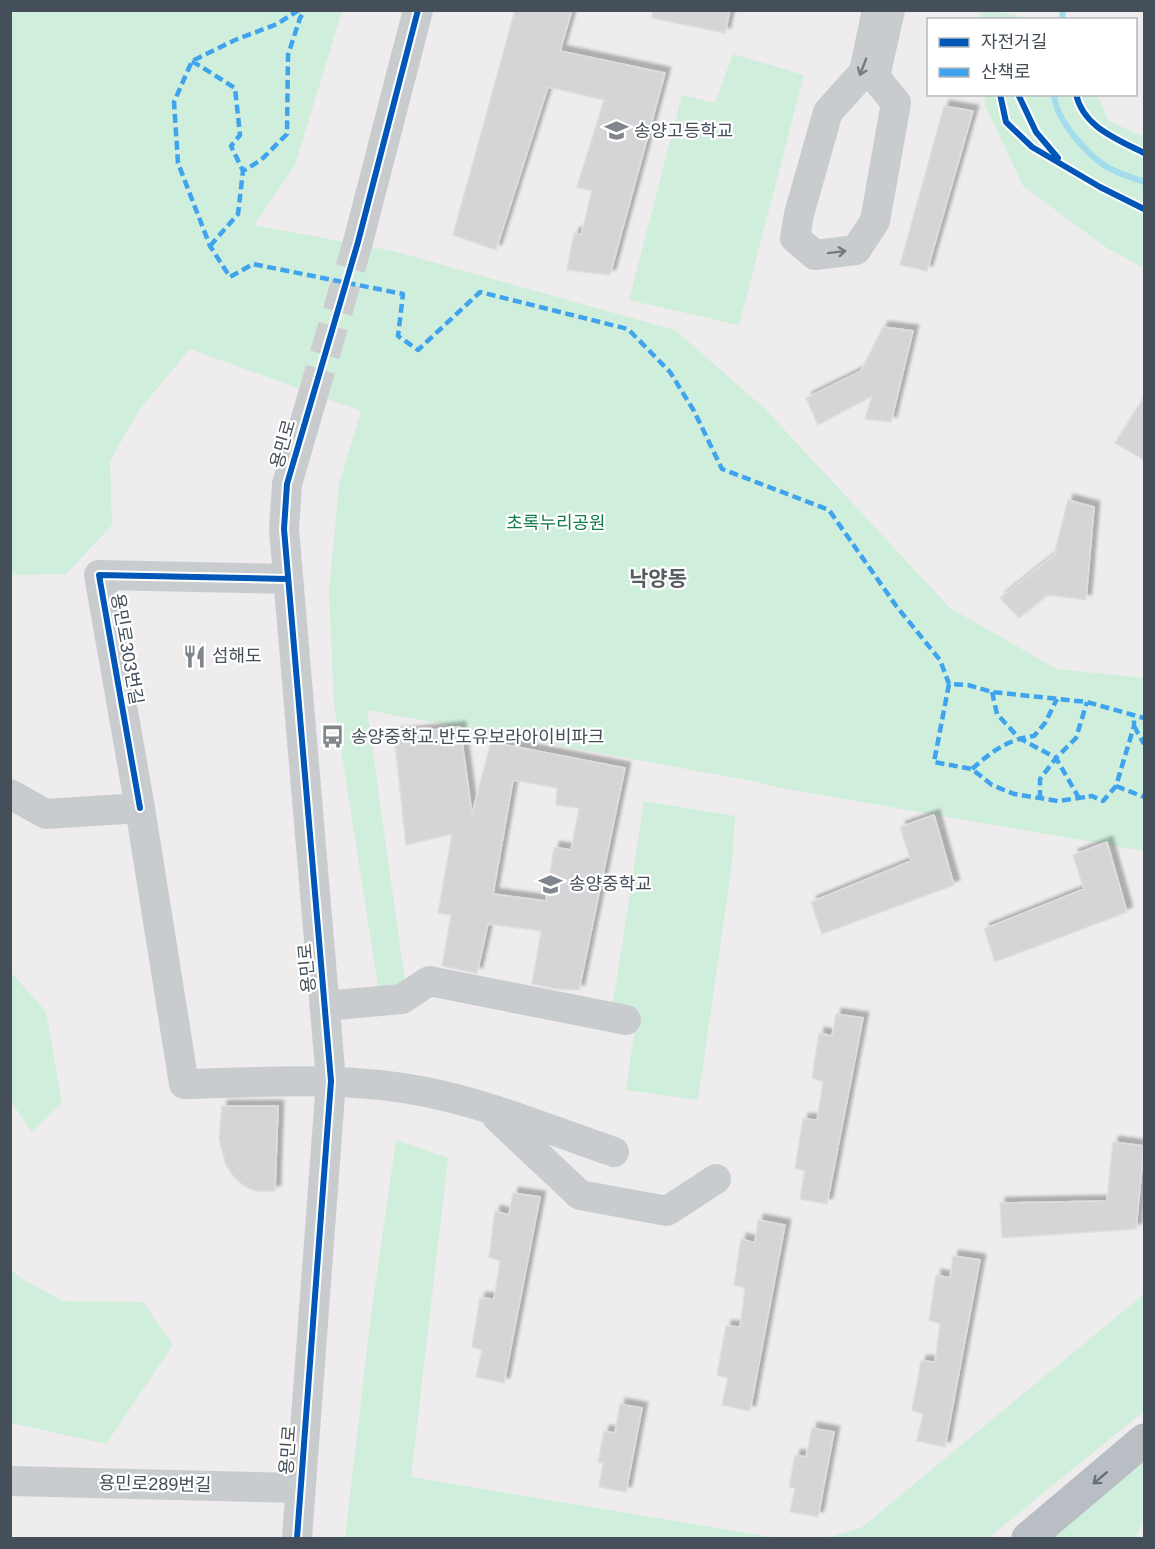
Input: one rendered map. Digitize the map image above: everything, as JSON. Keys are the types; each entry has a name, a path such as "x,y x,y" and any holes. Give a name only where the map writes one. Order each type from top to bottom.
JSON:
{"highway":[{"path":"1028,1539 1144,1440"}],"street":[{"path":"358,242 418,10"},
{"path":"877,10 864,72 828,112 799,214 795,238 815,255 856,250 875,222 896,103 875,77 890,10"},
{"name":"용민로","path":"297,1539 331,1081 284,529 287,484 312,398"},
{"name":"용민로303번길","path":"288,579 99,575 140,808 184,1084 331,1081"},
{"path":"10,794 46,813 140,808"},
{"path":"325,1006 402,999 429,981 626,1020"},
{"path":"331,1081 425,1092 488,1108 614,1152"},
{"path":"488,1108 580,1195 667,1211 716,1179"},
{"name":"용민로289번길","path":"10,1481 300,1488"}],"green space":[{"name":"초록누리공원","path":"10,11 342,11 295,165 254,225 393,251 675,330 765,409 950,608 1057,669 1144,678 1144,851 781,788 367,710 406,988 378,986 334,704 329,592 339,484 361,411 190,349 139,410 110,461 112,525 66,574 11,575"},
{"path":"980,11 994,11 1026,18 981,18"},
{"path":"733,54 804,75 739,325 629,300 682,95 715,103"},
{"path":"984,96 1097,96 1109,121 1144,137 1144,268 1107,248 1023,186 985,105"},
{"path":"644,801 735,816 732,864 698,1100 626,1090 635,1026 612,1010"},
{"path":"10,971 46,1012 62,1103 32,1132 11,1101"},
{"path":"396,1140 448,1158 411,1477 777,1538 345,1538 371,1315"},
{"path":"10,1268 19,1277 62,1301 143,1302 173,1345 106,1444 11,1423"},
{"path":"1144,1294 1144,1411 988,1538 826,1538 861,1528"},
{"path":"1144,1455 1144,1517 1136,1538 1041,1538"}],"building":[{"path":"515,10 572,10 560,51 665,73 610,275 567,270 574,233 581,235 592,191 577,187 604,100 548,87 496,250 453,235"},
{"path":"653,10 730,10 725,33 652,18"},
{"path":"944,106 973,111 927,271 900,265"},
{"path":"883,327 913,331 891,422 865,419 872,396 818,425 806,398 861,371"},
{"path":"1144,397 1144,460 1115,443"},
{"path":"1068,500 1094,507 1086,600 1047,595 1019,618 1000,598 1054,555"},
{"path":"460,727 472,814 491,742 625,768 579,990 532,984 541,931 488,924 477,973 442,966 451,915 438,913 452,834 406,845 394,734","holes":["513,780 557,788 556,805 579,808 571,850 554,847 546,901 493,894"]},
{"path":"934,815 954,885 822,934 811,902 911,861 900,827"},
{"path":"1107,842 1127,912 995,962 984,929 1084,889 1073,855"},
{"path":"836,1014 863,1018 827,1204 800,1199 805,1171 795,1168 803,1119 817,1120 823,1082 812,1078 819,1033 832,1036"},
{"path":"222,1106 278,1106 275,1191 256,1191 244,1186 226,1165 219,1139"},
{"path":"1113,1142 1144,1146 1136,1229 1002,1238 1000,1203 1107,1201"},
{"path":"513,1193 540,1197 504,1383 476,1377 482,1350 472,1347 480,1298 494,1299 500,1261 489,1257 495,1211 509,1215"},
{"path":"758,1220 785,1225 750,1411 722,1405 728,1378 717,1375 726,1326 740,1327 745,1288 734,1285 741,1239 755,1243"},
{"path":"953,1256 980,1260 945,1447 917,1441 923,1414 912,1410 921,1361 935,1362 940,1324 929,1320 936,1275 950,1278"},
{"path":"620,1404 642,1408 626,1492 599,1487 603,1463 598,1462 604,1431 615,1433"},
{"path":"812,1428 834,1432 818,1517 790,1512 795,1488 789,1487 795,1455 806,1457"}],"waterway":[{"path":"1062,18 1063,10"},
{"path":"1054,96 1067,127 1095,158 1113,170 1144,182"}],"tunnel":[{"path":"312,398 358,242"}],"marked path":[{"path":"299,10 277,24 235,40 192,61 174,102 178,163 210,246 230,277 253,264 403,294 398,336 418,350 480,292 628,329 670,372 694,411 722,469 829,510 897,607 940,660 949,684 968,685 992,692 1087,702 1144,718"},
{"path":"192,61 235,88 240,135 231,146 243,171 261,160 287,134 288,55 300,18 305,10"},
{"path":"210,246 238,214 243,171"},
{"path":"949,684 934,762 972,769 992,785 1014,794 1058,801 1092,796 1103,801 1116,786 1134,726 1134,717"},
{"path":"992,692 997,714 1019,738 1056,758 1079,798 1085,797"},
{"path":"972,769 1000,747 1034,736 1045,723 1057,699"},
{"path":"1040,799 1040,779 1056,758 1076,738 1087,702"},
{"path":"1134,726 1144,744"},
{"path":"1116,786 1144,797"}],"cycle path":[{"path":"297,1538 331,1081 284,529 287,484 358,242 418,10"},
{"path":"1000,96 1006,122 1032,147 1100,187 1144,209"},
{"path":"1019,96 1036,132 1058,158"},
{"path":"1077,96 1086,115 1093,123 1112,137 1144,153"},
{"path":"140,808 99,575 288,579"}],"place":[{"name":"송양고등학교","path":"616,131"},
{"name":"섬해도","path":"194,656"},
{"name":"송양중학교.반도유보라아이비파크","path":"333,737"},
{"name":"송양중학교","path":"551,884"}],"district":[{"name":"낙양동","path":"658,579"}]}
